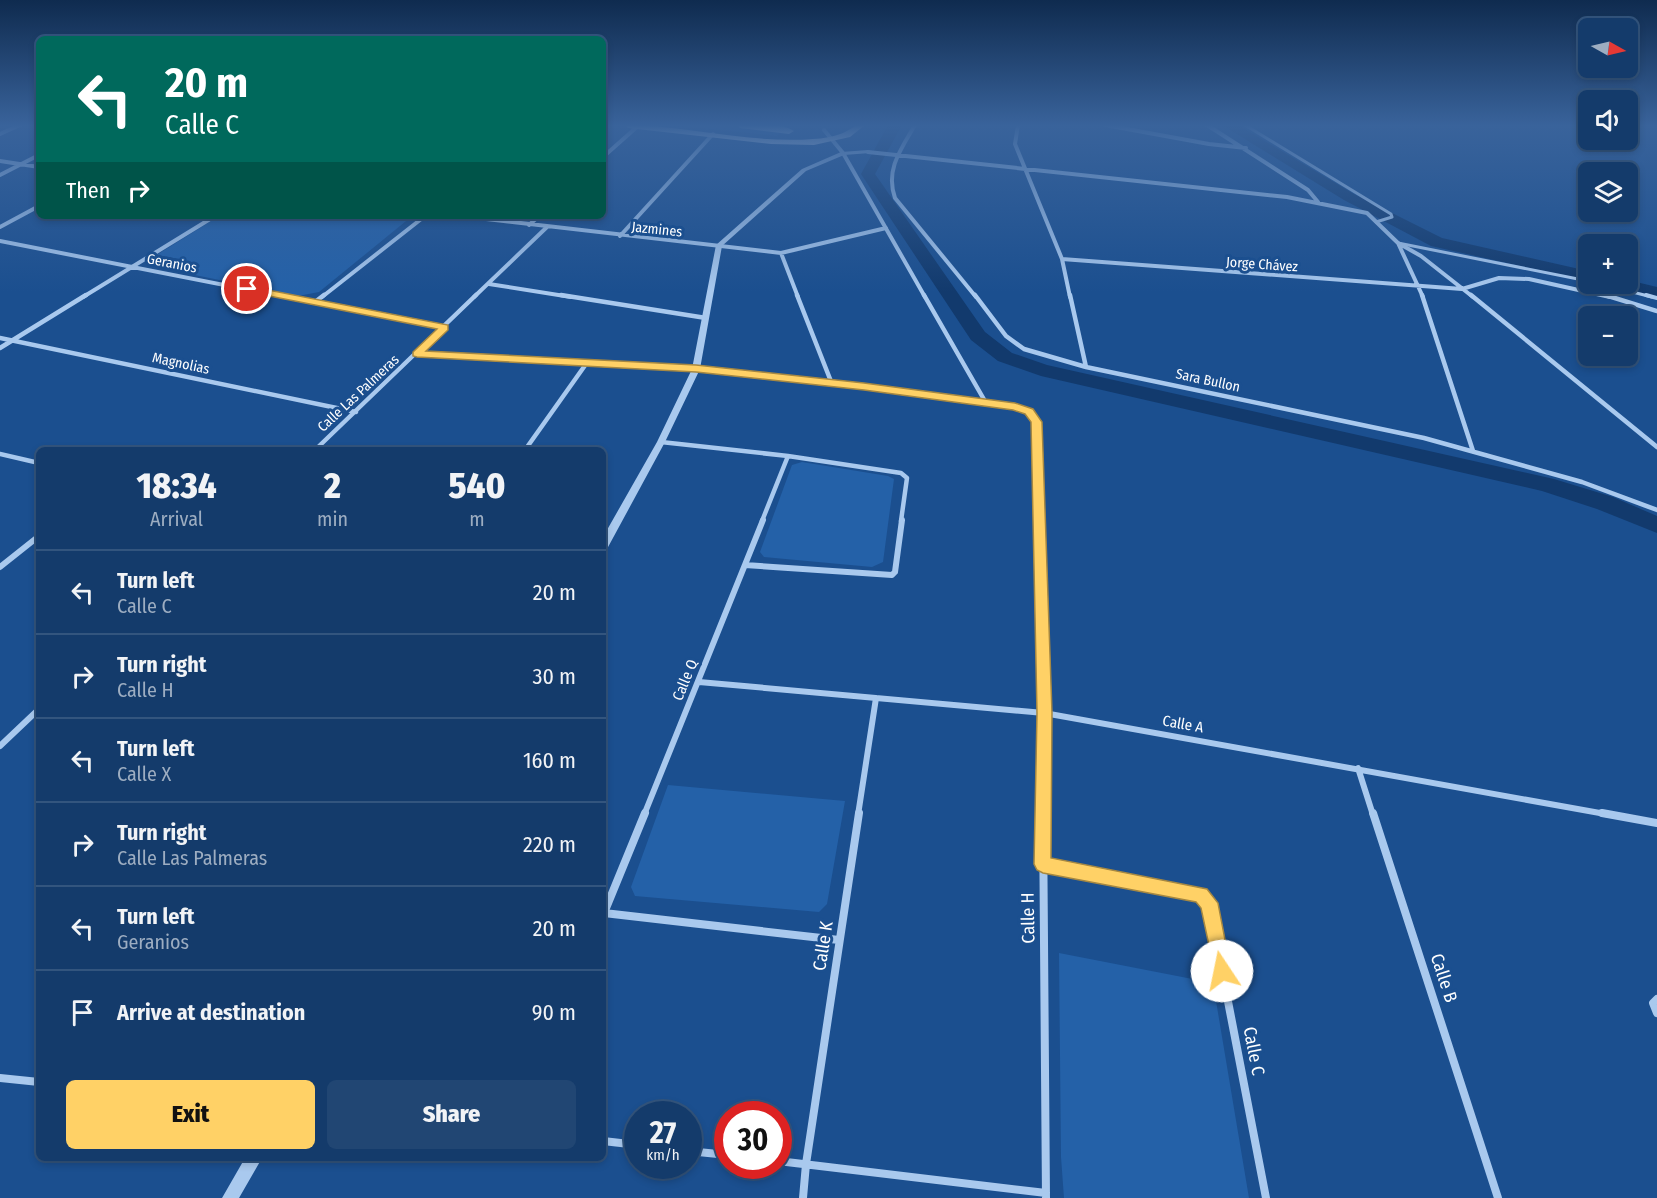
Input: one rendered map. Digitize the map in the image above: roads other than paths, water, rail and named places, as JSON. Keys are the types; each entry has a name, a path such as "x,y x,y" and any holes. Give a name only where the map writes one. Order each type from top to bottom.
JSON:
{"street":[{"path":"620,236 670,181"},
{"path":"606,541 661,442 696,369 719,245 792,181"},
{"path":"859,181 986,403"},
{"name":"Sara Bullon","path":"889,181 889,187 895,198 989,313 1005,336 1036,354 1086,367 1412,435 1582,482 1657,510"},
{"path":"1032,181 1062,259 1086,367"},
{"path":"1132,181 1318,202 1367,213 1398,243 1421,256 1657,447"},
{"path":"1295,181 1308,190 1318,202"},
{"path":"0,227 36,208"},
{"path":"0,348 134,268 209,219"},
{"path":"315,302 421,219"},
{"name":"Jazmines","path":"483,219 781,254"},
{"path":"529,225 536,219"},
{"name":"Calle Las Palmeras","path":"318,447 445,328 547,227"},
{"path":"832,384 781,254 886,228"},
{"name":"Geranios","path":"0,241 445,328"},
{"path":"1398,243 1402,258 1419,286 1444,355 1473,451"},
{"name":"Jorge Chávez","path":"1062,259 1462,289"},
{"path":"1462,289 1499,278 1529,279 1601,294 1657,311"},
{"path":"489,284 706,318"},
{"name":"Magnolias","path":"0,338 356,412"},
{"path":"417,354 696,369 986,403"},
{"path":"527,447 586,364"},
{"name":"Calle H","path":"986,403 1022,408 1034,416 1036,422 1044,713 1046,1195"},
{"path":"661,442 788,456 901,473 907,478 895,572 892,575 745,565"},
{"path":"0,454 36,462"},
{"name":"Calle Q","path":"606,908 699,682 788,456"},
{"path":"0,567 36,538"},
{"name":"Calle A","path":"699,682 1044,713 1657,823"},
{"name":"Calle K","path":"803,1198 806,1164 876,698"},
{"path":"0,746 36,712"},
{"name":"Calle B","path":"1358,768 1498,1198"},
{"name":"Calle C","path":"1043,864 1201,895 1209,903 1266,1198"},
{"path":"606,913 839,940"},
{"path":"1657,999 1653,1003 1657,1013"},
{"path":"0,1078 36,1082"},
{"path":"606,1141 624,1143"},
{"path":"230,1198 252,1161"},
{"path":"792,1162 1046,1195"}],"lane":[{"path":"1339,181 1386,209 1392,217 1376,222"},
{"path":"1398,243 1578,279"},
{"path":"1638,293 1657,298"}],"waterway":[{"path":"873,181 978,336 1005,357 1041,370 1546,484 1605,503 1657,525"},
{"path":"1322,181 1437,242 1578,274"},
{"path":"1638,288 1657,292"}]}
